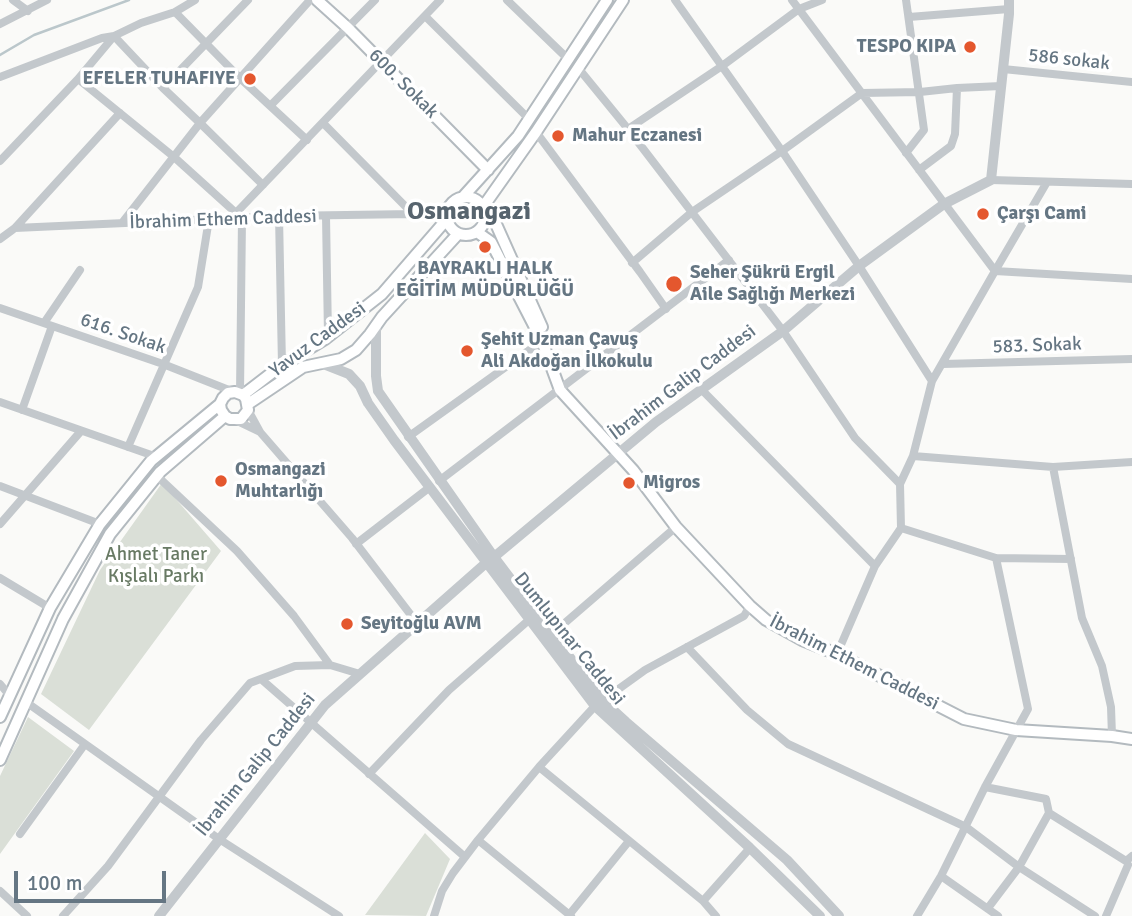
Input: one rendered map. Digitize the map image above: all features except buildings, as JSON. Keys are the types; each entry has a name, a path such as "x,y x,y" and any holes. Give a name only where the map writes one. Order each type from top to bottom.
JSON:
{"main road":[{"name":"600. Sokak","path":"317,0 488,170"},
{"path":"462,198 518,136 607,0"},
{"path":"484,210 474,199 462,198 455,200 450,206 447,219 451,228 465,236 482,227 484,210 623,0"},
{"name":"İbrahim Ethem Caddesi","path":"484,210 496,224 543,328 542,341"},
{"name":"Yavuz Caddesi","path":"243,399 282,365 328,336 382,294 447,219"},
{"name":"İbrahim Ethem Caddesi","path":"477,232 491,242 542,341 560,390 633,470 676,527 766,620 964,719 1016,730 1132,739"},
{"name":"Yavuz Caddesi","path":"243,399 303,368 341,359 356,350 382,317 458,234"},
{"path":"0,717 50,608 100,524 150,461 220,404 228,393 243,399 245,415 230,418 156,477 110,534 64,619 0,760"},
{"path":"220,404 221,411 230,418"}],"street":[{"path":"13,0 28,11"},
{"path":"0,24 47,0"},
{"path":"0,77 175,12 195,0"},
{"path":"163,88 248,0"},
{"path":"122,223 200,123 310,0"},
{"path":"271,106 375,0"},
{"path":"417,623 356,544 260,432 243,399 237,217 263,185 440,0"},
{"path":"507,0 568,59"},
{"path":"675,0 782,152 932,381"},
{"path":"792,0 995,271 1132,279"},
{"path":"628,130 799,9 819,0"},
{"path":"906,0 924,131 906,153"},
{"path":"909,17 1009,5 992,180 1132,184"},
{"path":"175,12 307,141"},
{"path":"425,16 529,119"},
{"path":"0,161 78,79 114,36"},
{"path":"114,36 163,88 263,185"},
{"path":"573,78 579,69 783,331 855,439 900,484"},
{"name":"586 sokak","path":"1003,69 1132,82"},
{"path":"78,79 174,157 237,217"},
{"path":"632,263 692,212 782,152 862,93 1002,86"},
{"path":"919,170 951,146 955,134 957,88"},
{"path":"0,239 15,228 120,113"},
{"path":"323,123 412,214"},
{"path":"537,132 666,309"},
{"name":"İbrahim Galip Caddesi","path":"159,916 325,705 417,623 656,422 783,331 859,267 944,204 992,180"},
{"path":"837,654 875,566 901,528 900,484 913,456 932,381 1047,182"},
{"name":"İbrahim Ethem Caddesi","path":"15,228 237,217 412,214 450,206"},
{"path":"279,216 282,365"},
{"path":"326,216 328,336"},
{"path":"128,447 198,288 209,219"},
{"path":"356,544 729,260"},
{"path":"22,410 48,325 80,270"},
{"name":"616. Sokak","path":"0,308 163,364 243,399"},
{"path":"376,326 378,391 435,484"},
{"path":"408,437 542,341"},
{"name":"583. Sokak","path":"943,364 1132,359"},
{"name":"Dumlupınar Caddesi","path":"320,362 349,374 360,386 368,403 435,484 530,619 599,703 820,916"},
{"path":"701,389 875,566"},
{"path":"0,402 157,457"},
{"path":"230,418 260,432"},
{"path":"0,524 81,431"},
{"path":"913,456 1053,467 1132,462"},
{"path":"1053,467 1082,618 1102,666 1111,707 1112,736"},
{"path":"156,477 237,551 295,616 330,665"},
{"path":"0,486 100,524"},
{"path":"552,635 676,527"},
{"path":"901,528 996,558 1071,559"},
{"path":"918,916 1028,709 996,558"},
{"path":"490,560 552,635 599,703"},
{"path":"0,578 50,608"},
{"path":"434,916 442,891 478,840 539,767 599,703 645,670 744,616 750,606"},
{"path":"369,774 449,690 530,619"},
{"path":"687,647 747,710 788,744 966,827 1095,916"},
{"path":"63,916 108,866 201,740 250,683 295,666 330,665 360,674"},
{"path":"261,678 465,857"},
{"path":"0,684 10,696"},
{"path":"26,702 219,839 340,916"},
{"name":"Dumlupınar Caddesi","path":"599,703 787,860 839,916"},
{"path":"20,834 85,744"},
{"path":"539,767 703,901 716,916"},
{"path":"985,788 1046,799 1049,813 1019,866 988,908"},
{"path":"1049,813 1130,862 1106,916"},
{"path":"478,840 570,915 629,841"},
{"path":"703,901 750,848"},
{"path":"941,876 998,916"},
{"path":"0,891 27,916"}],"green space":[{"name":"Ahmet Taner Kışlalı Parkı","path":"162,483 221,551 89,730 41,694 100,570"},
{"path":"28,717 74,751 0,854 0,776"},
{"path":"425,833 450,859 426,916 365,915"}],"waterway":[{"path":"0,55 34,35 129,0"}],"place":[{"name":"TESPO KIPA","path":"970,47"},
{"name":"EFELER TUHAFIYE","path":"250,79"},
{"name":"Mahur Eczanesi","path":"558,136"},
{"name":"Çarşı Cami","path":"983,214"},
{"name":"BAYRAKLI HALK EĞİTİM MÜDÜRLÜĞÜ","path":"485,247"},
{"name":"Seher Şükrü Ergil Aile Sağlığı Merkezi","path":"674,284"},
{"name":"Şehit Uzman Çavuş Ali Akdoğan İlkokulu","path":"467,351"},
{"name":"Osmangazi Muhtarlığı","path":"221,481"},
{"name":"Migros","path":"629,483"},
{"name":"Seyitoğlu AVM","path":"347,624"}],"district":[{"name":"Osmangazi","path":"469,212"}]}
